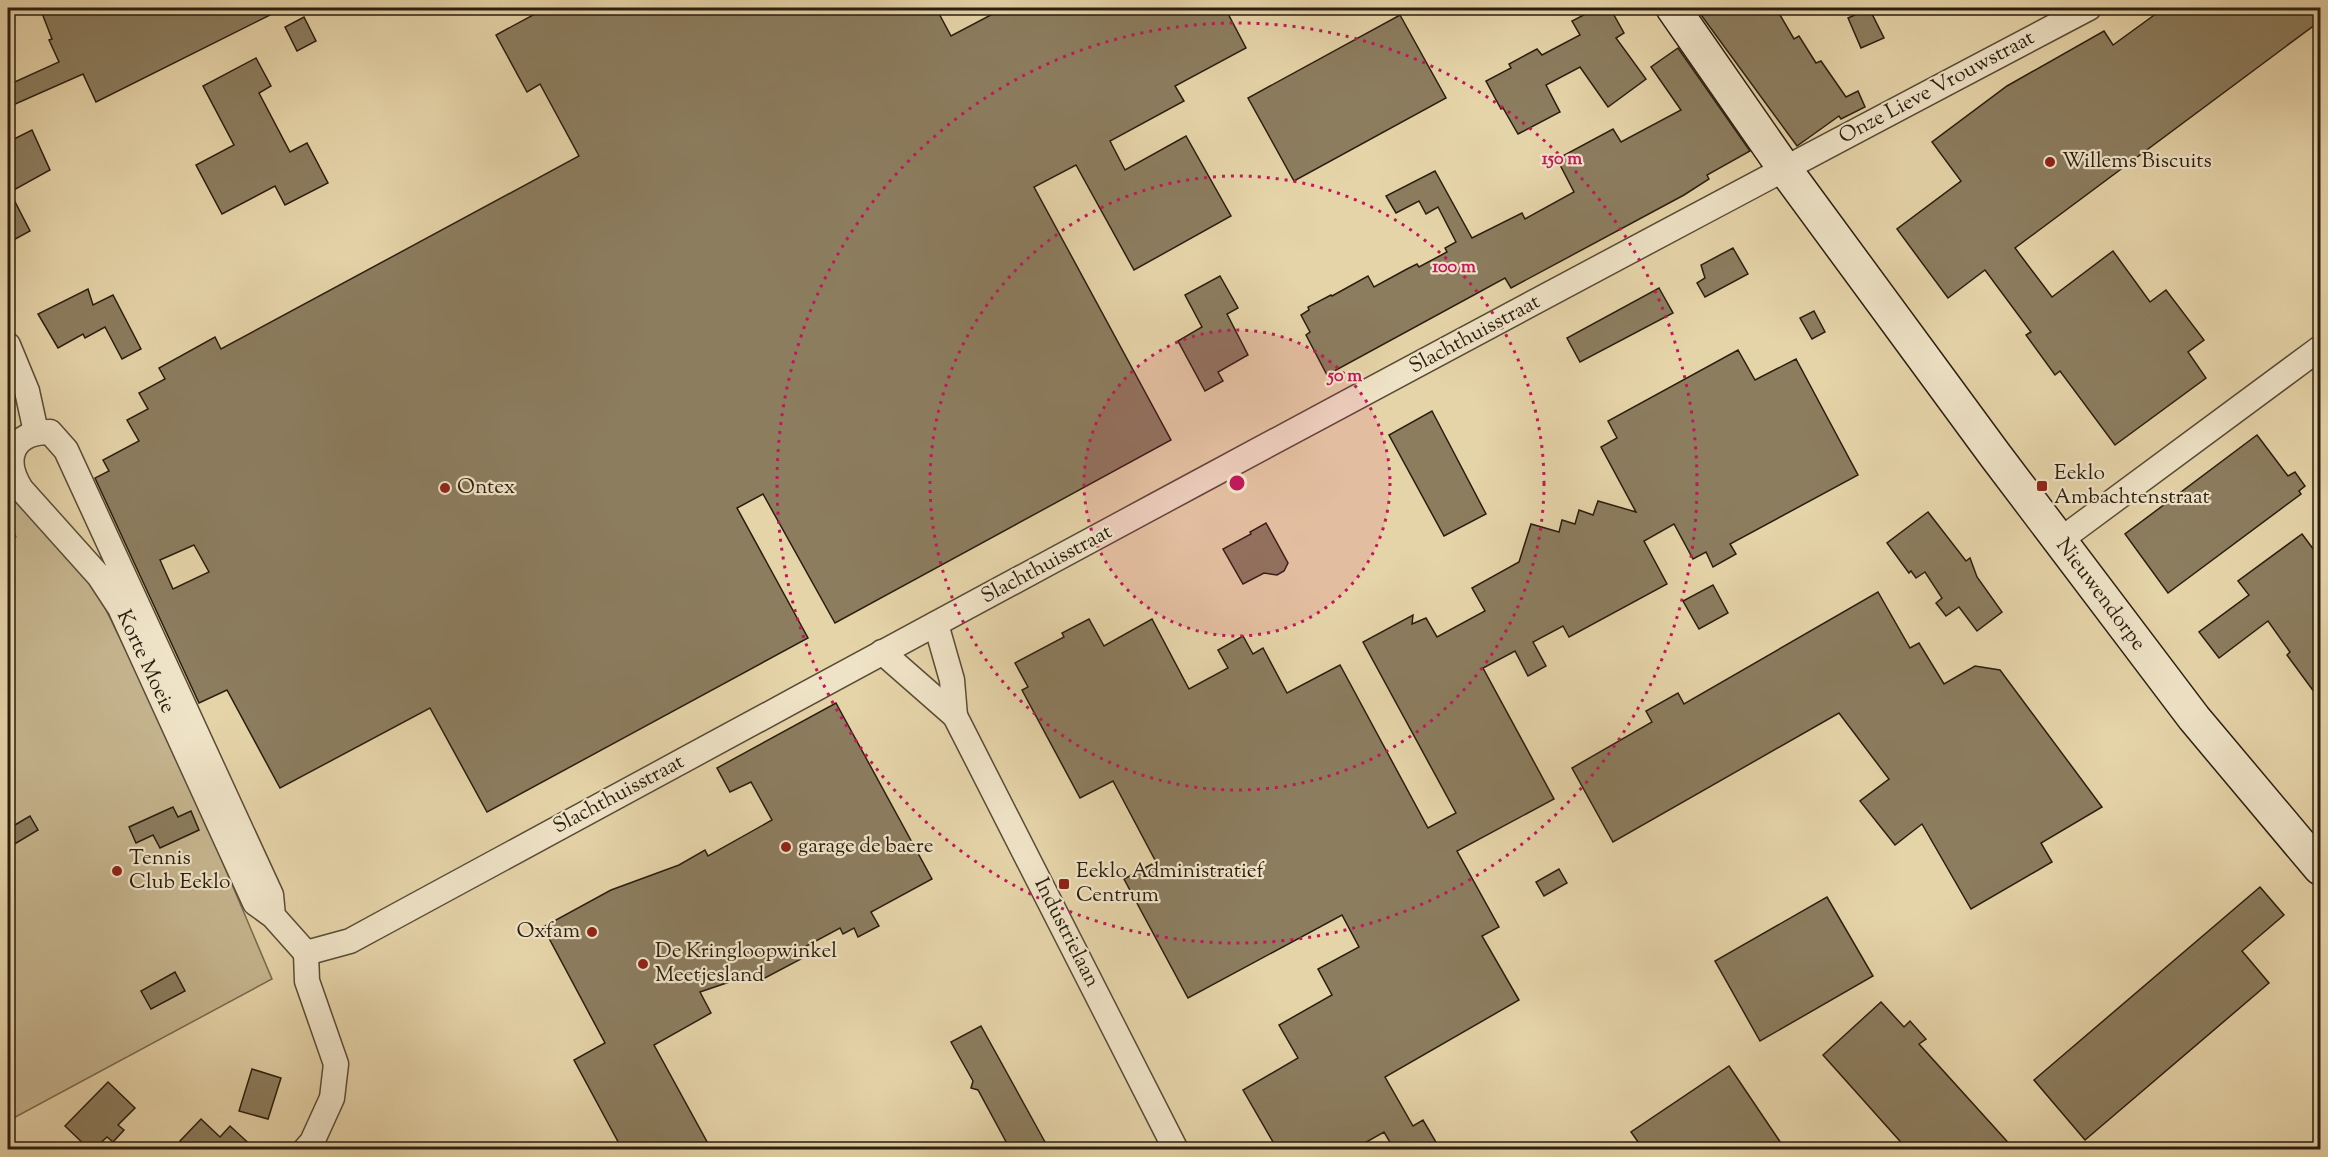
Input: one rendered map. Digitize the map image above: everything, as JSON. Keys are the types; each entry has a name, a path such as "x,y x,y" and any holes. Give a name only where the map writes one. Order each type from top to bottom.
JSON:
{"street":[{"name":"Nieuwendorpe","path":"1673,8 1784,168 2059,541 2194,718 2320,868"},
{"name":"Onze Lieve Vrouwstraat","path":"1784,168 2090,8"},
{"name":"Slachthuisstraat","path":"306,953 350,941 882,652 1784,168"},
{"path":"8,345 27,391 36,432"},
{"path":"2059,541 2320,348"},
{"name":"Korte Moeie","path":"273,916 271,895 75,468 58,439 50,432 36,432 26,436 18,443 12,454 11,465 14,477 21,489 111,592 157,686 255,903 273,916 306,953"},
{"name":"Industrielaan","path":"936,624 952,680 955,716"},
{"name":"Industrielaan","path":"882,652 955,716 1176,1149"},
{"path":"305,1149 312,1142 332,1098 336,1064 307,981 306,953"}],"shaded area":[{"name":"Tennis Club Eeklo","path":"18,497 90,577 181,764 272,979 8,1121 8,542 16,537 8,516"}],"building":[{"path":"40,8 284,8 96,102 83,74 13,105 8,85 59,62 49,40 52,39"},
{"path":"546,8 936,8 951,36 1004,8 1225,8 1246,48 1175,86 1184,101 1110,141 1125,170 1186,136 1231,216 1134,270 1076,165 1034,187 1171,440 835,623 763,494 737,508 808,638 487,812 430,708 280,788 227,690 199,703 95,478 109,471 103,460 139,441 127,420 148,409 139,393 165,379 159,368 215,337 221,349 579,156 540,84 527,92 496,35","holes":["194,545 209,572 173,589 160,560"]},
{"path":"1597,8 1610,8 1624,33 1616,38 1646,79 1608,107 1580,67 1546,85 1560,112 1518,134 1486,81 1511,68 1509,64 1537,49 1542,55 1580,35 1572,21"},
{"path":"1696,8 1776,8 1794,39 1799,36 1816,63 1821,61 1846,97 1858,91 1865,107 1841,119 1839,116 1797,146"},
{"path":"1851,8 1869,8 1884,38 1861,48 1848,18 1855,15"},
{"name":"Willems Biscuits","path":"2164,8 2201,8 2206,14 2216,8 2320,8 2320,21 2015,248 2052,297 2113,251 2150,302 2166,290 2204,340 2188,352 2206,378 2115,445 2060,371 2055,375 2026,335 2031,332 1985,270 1948,298 1897,229 1961,181 1932,142 2007,86 2104,31 2113,45"},
{"path":"1400,15 1446,98 1294,181 1248,98"},
{"path":"304,17 316,41 297,51 285,27"},
{"path":"1678,48 1750,151 1707,175 1709,179 1684,195 1511,288 1505,278 1327,375 1306,335 1310,332 1301,315 1309,310 1308,307 1368,276 1374,287 1417,264 1419,267 1447,252 1445,248 1456,242 1438,207 1426,214 1419,201 1396,213 1386,196 1435,171 1472,238 1522,213 1525,219 1574,192 1557,159 1613,129 1621,142 1681,110 1651,67"},
{"path":"256,58 271,86 259,93 290,152 307,143 328,183 285,205 275,186 222,214 196,165 234,145 203,86"},
{"path":"32,130 50,170 10,192 30,231 8,243 8,142"},
{"path":"1733,248 1748,274 1705,297 1697,283 1705,278 1701,265"},
{"path":"1220,276 1238,308 1227,314 1248,355 1218,372 1223,381 1205,391 1178,341 1202,327 1185,295"},
{"path":"1659,288 1673,313 1580,362 1567,338"},
{"path":"88,289 93,305 113,295 141,349 122,359 105,327 85,338 83,334 58,348 38,314"},
{"path":"1814,311 1825,332 1812,339 1800,318"},
{"path":"1738,350 1755,380 1796,359 1858,475 1730,544 1736,554 1713,567 1706,552 1693,559 1674,524 1644,541 1667,584 1569,637 1563,626 1533,642 1546,666 1528,676 1515,651 1483,668 1554,799 1457,851 1499,927 1482,936 1519,1000 1385,1077 1413,1126 1423,1120 1440,1149 1394,1149 1384,1132 1354,1149 1277,1149 1243,1090 1298,1058 1279,1025 1332,995 1318,969 1359,947 1342,915 1188,998 1124,879 1156,862 1113,781 1080,798 1022,690 1028,687 1015,663 1064,637 1062,633 1089,619 1104,646 1152,619 1189,689 1228,668 1218,650 1243,636 1253,654 1263,648 1287,693 1340,665 1428,828 1456,813 1363,642 1413,615 1412,624 1426,618 1437,637 1485,611 1472,588 1519,562 1531,524 1559,532 1562,520 1575,524 1579,510 1593,515 1598,501 1636,512 1601,447 1617,438 1608,421"},
{"path":"1432,411 1486,514 1444,536 1389,435"},
{"path":"2257,435 2288,476 2295,472 2305,486 2299,491 2301,494 2168,593 2125,534"},
{"path":"1928,512 1966,561 1970,558 1977,577 2002,612 1977,631 1959,607 1946,616 1936,603 1942,598 1925,572 1916,578 1911,571 1909,573 1887,543"},
{"path":"1266,523 1288,563 1284,571 1277,575 1264,573 1243,584 1223,549"},
{"path":"2302,534 2320,558 2320,700 2287,655 2290,652 2268,621 2219,658 2199,632 2249,595 2238,581"},
{"path":"1713,585 1728,613 1699,629 1683,601"},
{"path":"1878,592 1910,648 1919,643 1944,684 1975,666 2000,670 2102,807 2041,843 2052,862 1971,909 1922,824 1895,845 1860,801 1889,779 1839,713 1613,842 1572,768 1652,722 1646,711 1678,693 1684,704"},
{"path":"836,703 932,879 871,912 879,926 858,937 854,928 843,934 840,928 797,951 801,959 763,979 759,972 700,992 711,1013 654,1045 711,1149 622,1149 574,1060 605,1043 543,927 611,890 679,865 705,850 708,856 772,820 751,782 730,792 717,768"},
{"path":"173,807 178,817 191,811 199,830 160,848 153,835 136,843 129,827"},
{"path":"30,816 38,830 8,848 8,829"},
{"path":"1559,869 1567,883 1544,896 1536,882"},
{"path":"2260,887 2284,915 2242,951 2269,983 2085,1140 2034,1080"},
{"path":"1827,897 1873,976 1760,1041 1715,961"},
{"path":"175,972 185,991 151,1009 141,991"},
{"path":"1881,1002 1904,1027 1910,1021 1926,1039 1919,1044 2014,1149 1907,1149 1823,1055"},
{"path":"981,1026 1049,1149 1010,1149 978,1090 971,1088 973,1081 951,1042"},
{"path":"1729,1066 1785,1149 1643,1149 1631,1132"},
{"path":"252,1069 281,1078 268,1119 239,1111"},
{"path":"108,1082 135,1108 118,1125 124,1130 113,1142 107,1137 94,1149 89,1149 65,1126"},
{"path":"201,1119 220,1137 230,1126 255,1149 189,1149 180,1141"}],"place":[{"name":"Willems Biscuits","path":"2050,162"},
{"name":"Eeklo Ambachtenstraat","path":"2042,486"},
{"name":"Ontex","path":"445,488"},
{"name":"garage de baere","path":"786,847"},
{"name":"Tennis Club Eeklo","path":"117,871"},
{"name":"Eeklo Administratief Centrum","path":"1064,884"},
{"name":"Oxfam","path":"592,932"},
{"name":"De Kringloopwinkel Meetjesland","path":"643,964"}]}
